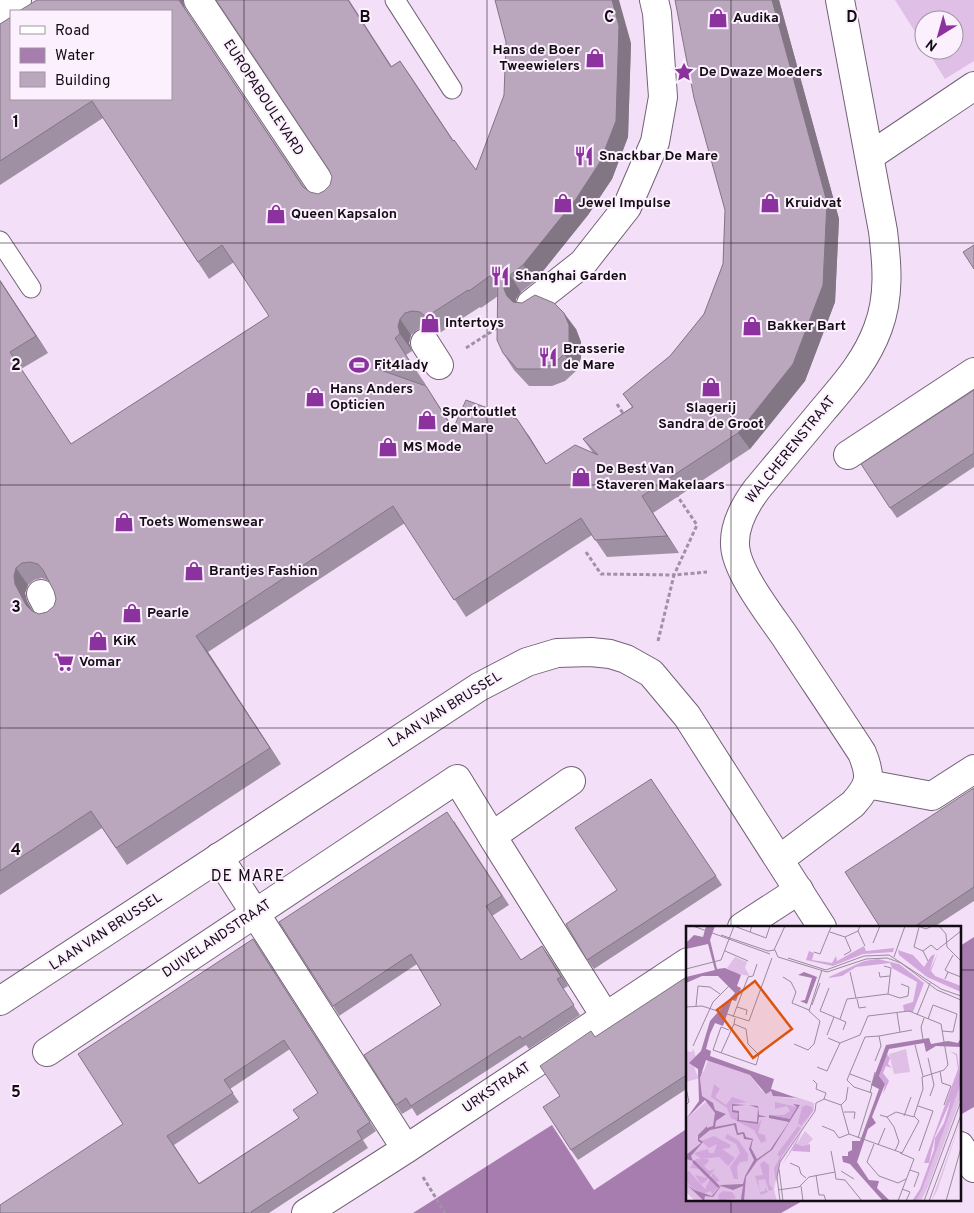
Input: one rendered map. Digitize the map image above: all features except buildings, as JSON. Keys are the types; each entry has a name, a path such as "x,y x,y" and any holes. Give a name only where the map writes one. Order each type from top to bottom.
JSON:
{"street":[{"path":"0,11 17,0"},
{"name":"EUROPABOULEVARD","path":"198,0 328,196"},
{"path":"531,304 583,263 627,208 655,142 663,98 657,13 654,0"},
{"name":"WALCHERENSTRAAT","path":"840,0 883,230 887,266 887,289 879,327 862,363 746,504 738,522 735,544 737,556 752,587 862,753 869,772 867,784"},
{"path":"870,156 974,86"},
{"path":"425,342 439,365"},
{"path":"848,455 974,372"},
{"name":"LAAN VAN BRUSSEL","path":"0,1001 479,687 527,662 557,653 591,652 610,654 626,659 651,673 687,716 821,926"},
{"path":"780,859 853,804 863,793 867,784 932,796 974,769"},
{"name":"DUIVELANDSTRAAT","path":"47,1052 457,779 605,1016"},
{"path":"492,836 571,781"},
{"path":"219,857 406,1149"},
{"path":"744,926 799,890"},
{"name":"URKSTRAAT","path":"306,1213 686,963"},
{"path":"962,1149 974,1168"}],"lane":[{"path":"395,0 452,89"},
{"path":"0,241 31,288"}],"path":[{"path":"439,365 495,330"},
{"path":"617,404 628,420"},
{"path":"651,673 674,575 697,525 676,493"},
{"path":"586,552 601,574 674,575 743,569"},
{"path":"428,1185 445,1213"}],"shaded area":[{"path":"895,0 974,0 974,61 945,79 933,60 964,60 964,10 914,10 914,30"}],"water":[{"path":"974,937 974,1107 962,1114 962,945"},
{"path":"552,1125 594,1190 686,1129 686,1200 804,1200 781,1213 413,1213"}],"place":[{"name":"Audika","path":"718,18"},
{"name":"Hans de Boer Tweewielers","path":"595,58"},
{"name":"De Dwaze Moeders","path":"684,72"},
{"name":"Snackbar De Mare","path":"584,156"},
{"name":"Jewel Impulse","path":"563,203"},
{"name":"Kruidvat","path":"770,203"},
{"name":"Queen Kapsalon","path":"276,214"},
{"name":"Shanghai Garden","path":"500,276"},
{"name":"Intertoys","path":"430,323"},
{"name":"Bakker Bart","path":"752,326"},
{"name":"Brasserie de Mare","path":"548,357"},
{"name":"Fit4lady","path":"359,365"},
{"name":"Slagerij Sandra de Groot","path":"711,387"},
{"name":"Hans Anders Opticien","path":"315,397"},
{"name":"Sportoutlet de Mare","path":"427,420"},
{"name":"MS Mode","path":"388,447"},
{"name":"De Best Van Staveren Makelaars","path":"581,477"},
{"name":"Toets Womenswear","path":"124,522"},
{"name":"Brantjes Fashion","path":"194,571"},
{"name":"Pearle","path":"132,613"},
{"name":"KiK","path":"98,641"},
{"name":"Vomar","path":"64,662"}],"district":[{"name":"DE MARE","path":"248,877"}]}
